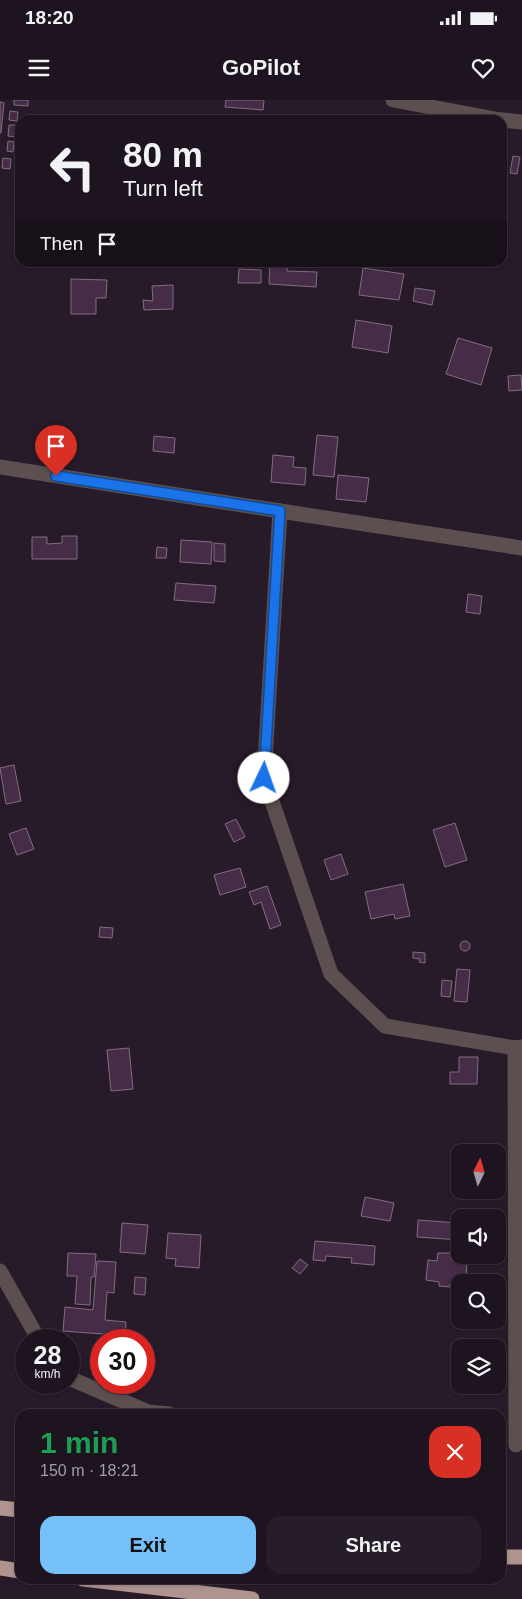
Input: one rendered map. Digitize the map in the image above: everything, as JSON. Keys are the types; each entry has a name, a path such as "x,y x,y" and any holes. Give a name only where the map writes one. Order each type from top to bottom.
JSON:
{"highway":[{"path":"0,1508 15,1510"},
{"path":"506,1557 522,1557"},
{"path":"0,1568 15,1570"},
{"path":"125,1584 252,1599"}],"street":[{"path":"393,100 475,115"},
{"path":"507,120 522,122"},
{"path":"0,467 522,548"},
{"path":"280,511 264,778 331,974 385,1026 518,1048 513,1444"},
{"path":"0,1271 33,1329"},
{"path":"80,1383 141,1409"}],"building":[{"path":"14,100 28,100 28,106 14,105"},
{"path":"226,100 264,100 263,110 225,107"},
{"path":"0,102 4,103 1,133 0,133"},
{"path":"10,111 18,112 18,115 15,115 15,121 9,120"},
{"path":"9,125 15,125 15,137 8,136"},
{"path":"8,141 14,142 13,152 7,151"},
{"path":"513,156 520,157 517,174 510,173"},
{"path":"3,158 11,159 10,169 2,168"},
{"path":"270,267 287,267 287,271 317,272 316,287 269,284"},
{"path":"363,268 404,274 399,300 359,295"},
{"path":"239,269 261,270 261,283 238,283"},
{"path":"71,279 107,280 106,298 96,298 96,314 71,314"},
{"path":"173,285 173,309 144,310 143,300 153,301 152,286"},
{"path":"415,288 435,291 432,305 413,301"},
{"path":"356,320 392,326 388,353 352,347"},
{"path":"458,338 492,348 481,385 446,374"},
{"path":"521,375 522,390 509,391 508,376"},
{"path":"317,435 338,437 334,477 313,475"},
{"path":"154,436 175,438 174,453 153,451"},
{"path":"273,455 294,457 293,467 306,468 305,485 271,482"},
{"path":"338,475 369,478 366,502 336,499"},
{"path":"62,536 77,536 77,559 32,559 32,537 47,537 47,544 62,543"},
{"path":"181,540 212,542 211,564 180,562"},
{"path":"214,543 225,544 225,562 214,561"},
{"path":"157,547 167,548 166,558 156,558"},
{"path":"176,583 216,586 214,603 174,600"},
{"path":"468,594 482,596 480,614 466,612"},
{"path":"14,765 21,801 6,804 0,768"},
{"path":"236,819 245,837 234,842 225,824"},
{"path":"455,823 467,860 445,867 433,830"},
{"path":"26,828 34,849 17,855 9,834"},
{"path":"341,854 348,874 331,880 324,860"},
{"path":"240,868 246,887 220,895 214,875"},
{"path":"403,884 410,916 395,919 394,914 371,919 365,892"},
{"path":"267,886 281,925 270,929 261,902 254,905 249,892"},
{"path":"100,927 113,928 112,938 99,937"},
{"path":"463,941 467,941 470,946 467,951 463,951 460,948 460,944"},
{"path":"413,952 425,953 425,963 419,962 420,959 413,958"},
{"path":"457,969 470,970 467,1002 454,1001"},
{"path":"442,980 452,981 450,997 441,996"},
{"path":"129,1048 133,1089 111,1091 107,1050"},
{"path":"459,1057 478,1057 477,1084 450,1084 450,1072 459,1072"},
{"path":"365,1197 394,1203 390,1221 361,1216"},
{"path":"418,1220 451,1222 451,1239 417,1237"},
{"path":"122,1223 148,1225 145,1254 120,1252"},
{"path":"168,1233 201,1235 199,1268 175,1266 176,1259 166,1258"},
{"path":"315,1241 375,1246 374,1265 351,1263 352,1258 326,1256 325,1261 313,1260"},
{"path":"68,1253 96,1254 94,1277 91,1277 90,1305 75,1304 77,1276 67,1276"},
{"path":"438,1253 451,1253 451,1264 467,1264 466,1274 451,1274 450,1287 439,1286 439,1282 426,1280 428,1260 437,1261"},
{"path":"300,1259 308,1265 300,1274 292,1268"},
{"path":"97,1261 116,1262 114,1293 107,1292 105,1320 126,1322 126,1329 90,1329 90,1333 80,1332 80,1329 63,1329 65,1307 93,1310"},
{"path":"135,1277 146,1278 145,1295 134,1294"}],"route":[{"path":"56,476 280,511 264,778"}]}
